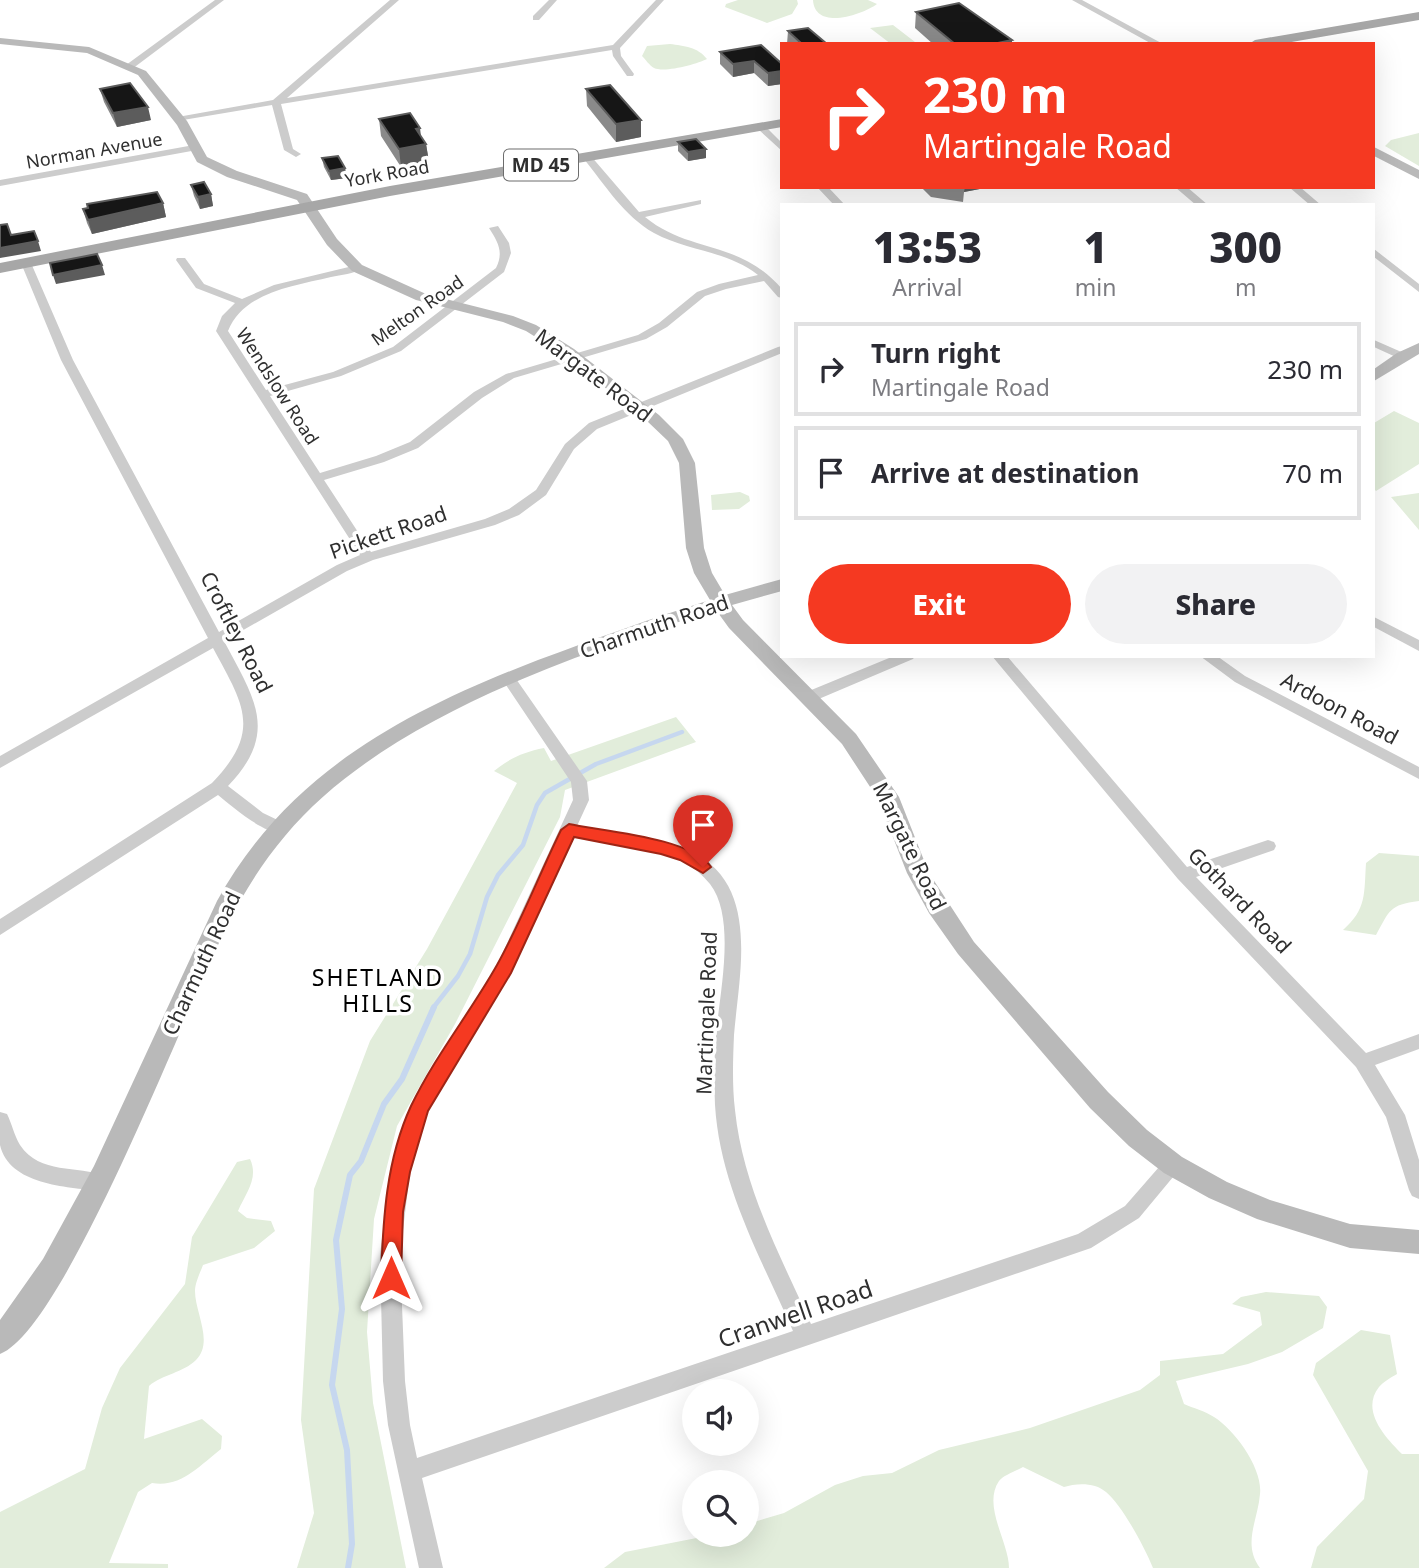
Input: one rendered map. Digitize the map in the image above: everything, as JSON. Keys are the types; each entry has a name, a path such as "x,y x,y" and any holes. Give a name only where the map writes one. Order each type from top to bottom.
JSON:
{"main road":[{"path":"1267,42 1419,16"},
{"name":"York Road","path":"0,268 308,207 780,123"}],"street":[{"path":"129,67 220,0"},
{"path":"276,102 395,0"},
{"path":"536,18 553,0"},
{"path":"177,118 615,47 627,38 660,0"},
{"path":"1076,0 1155,42"},
{"path":"0,41 82,49 129,67 147,77 187,130 202,159 212,166 302,197 308,207"},
{"path":"615,47 617,56 630,74"},
{"path":"276,102 289,150 296,153"},
{"path":"761,127 780,146"},
{"name":"Norman Avenue","path":"0,183 194,148"},
{"path":"1375,152 1419,175"},
{"path":"587,157 637,216 667,236 746,263 766,277 780,293"},
{"path":"824,189 838,203"},
{"path":"1183,189 1200,203"},
{"path":"1296,189 1314,203"},
{"path":"637,216 697,202"},
{"name":"Margate Road","path":"308,207 332,242 357,268 394,286 531,328 576,357 668,432 684,455 690,473 691,526 695,548 703,573 720,602 736,624 849,739 872,770 888,797 918,873 937,907 966,948 1098,1100 1138,1138 1173,1165 1218,1190 1266,1211 1350,1236 1419,1242"},
{"name":"Melton Road","path":"262,395 337,374 379,358 414,337 495,275 505,263 507,247 494,228"},
{"path":"1375,253 1419,289"},
{"path":"181,260 200,286 241,302"},
{"name":"Croftley Road","path":"0,928 218,787 242,759 253,729 253,714 68,360 26,263"},
{"name":"Wendslow Road","path":"357,268 266,291 241,302 226,317 222,331 368,557"},
{"path":"1398,272 1419,269"},
{"path":"316,478 403,451 424,439 497,382 652,332 691,300 711,289 766,277"},
{"path":"1375,343 1402,356"},
{"path":"1375,375 1402,356 1419,348"},
{"name":"Pickett Road","path":"2,756 216,639 312,583 368,557 490,522 514,512 541,492 562,455 576,439 604,421 780,350"},
{"name":"Charmuth Road","path":"0,1341 41,1288 99,1182 137,1104 219,914 240,880 279,828 313,795 380,742 462,698 720,602 780,586"},
{"path":"1375,622 1419,646"},
{"path":"809,697 903,658"},
{"name":"Gothard Road","path":"1001,658 1184,875 1363,1062 1395,1115 1419,1191"},
{"name":"Ardoon Road","path":"1210,658 1240,679 1419,774"},
{"path":"430,1568 399,1425 394,1381 390,1255 400,1172 419,1110 504,968 581,800 575,774 509,679"},
{"path":"218,787 257,817 279,828"},
{"name":"Martingale Road","path":"569,830 663,848 686,856 716,879 725,894 732,926 724,1080 732,1152 741,1187 806,1337"},
{"path":"1184,875 1268,846"},
{"path":"1363,1062 1419,1041"},
{"path":"0,1121 5,1140 16,1159 31,1169 49,1176 99,1182"},
{"name":"Cranwell Road","path":"411,1471 1084,1241 1132,1212 1173,1165"}],"green space":[{"path":"738,0 797,0 798,4 792,14 767,23 725,7 726,4"},
{"path":"813,0 868,0 877,4 851,16 830,18 816,10"},
{"path":"893,25 915,42 888,42 870,28"},
{"path":"670,44 695,50 707,59 681,67 659,69 652,67 642,56 647,46"},
{"path":"1419,133 1419,166 1385,146 1391,140"},
{"path":"1394,411 1419,423 1419,464 1376,491 1375,490 1375,422"},
{"path":"740,492 749,496 750,501 739,509 712,510 711,495"},
{"path":"1419,493 1419,530 1391,497"},
{"path":"676,717 696,742 565,790 560,817 455,1024 397,1126 374,1219 367,1332 373,1403 406,1568 297,1568 314,1513 301,1420 314,1189 370,1041 427,949 517,783 494,771 530,751 544,748 551,761"},
{"path":"1379,853 1419,856 1419,901 1402,904 1392,910 1376,935 1343,930 1356,915 1363,900 1366,863"},
{"path":"250,1159 252,1179 238,1211 247,1218 271,1221 275,1231 254,1248 203,1265 195,1291 204,1336 201,1353 191,1364 149,1386 144,1439 202,1419 222,1436 221,1449 181,1479 162,1484 152,1483 138,1492 109,1563 168,1564 168,1568 0,1568 0,1512 85,1469 102,1408 120,1368 185,1284 192,1237 237,1162"},
{"path":"1266,1292 1319,1296 1327,1307 1323,1328 1282,1352 1248,1364 1176,1381 1184,1404 1207,1413 1222,1423 1239,1440 1257,1473 1260,1494 1252,1532 1252,1550 1260,1568 1153,1568 1126,1516 1106,1492 1085,1484 1064,1487 1023,1467 999,1481 993,1501 1009,1568 604,1568 625,1552 682,1541 682,1547 759,1547 759,1520 784,1513 835,1485 863,1476 892,1473 939,1450 1030,1428 1140,1390 1160,1375 1160,1361 1223,1354 1262,1325 1260,1312 1232,1304 1241,1297"},
{"path":"1361,1330 1390,1335 1397,1374 1385,1381 1374,1396 1372,1405 1377,1424 1402,1454 1419,1454 1419,1568 1311,1568 1317,1547 1364,1499 1368,1471 1313,1375 1316,1363"}],"building":[{"path":"959,3 1012,40 953,42 916,12"},
{"path":"808,28 825,42 800,42 788,31"},
{"path":"761,45 780,62 780,71 768,73 754,61 733,64 720,52"},
{"path":"130,83 148,107 113,113 100,89"},
{"path":"610,85 641,120 616,124 586,89"},
{"path":"410,113 426,144 399,149 379,119"},
{"path":"696,139 706,149 688,152 678,142"},
{"path":"338,156 345,168 329,171 322,158"},
{"path":"204,182 211,194 198,197 191,185"},
{"path":"157,192 163,203 88,220 83,209 88,208 87,204"},
{"path":"7,224 11,235 34,231 38,241 0,248 0,225"},
{"path":"97,254 102,265 53,275 50,263"}],"waterway":[{"path":"433,1008 458,976 470,954 487,897 498,875 523,845 537,805 545,793 596,764 682,732"},
{"path":"348,1568 352,1544 347,1450 332,1385 342,1309 336,1240 350,1175 361,1161 384,1104 402,1079 434,1007"}],"district":[{"name":"SHETLAND HILLS","path":"378,990"}],"route":[{"path":"391,1278 393,1212 400,1172 419,1110 504,968 569,830 663,848 686,856 703,867"}]}
